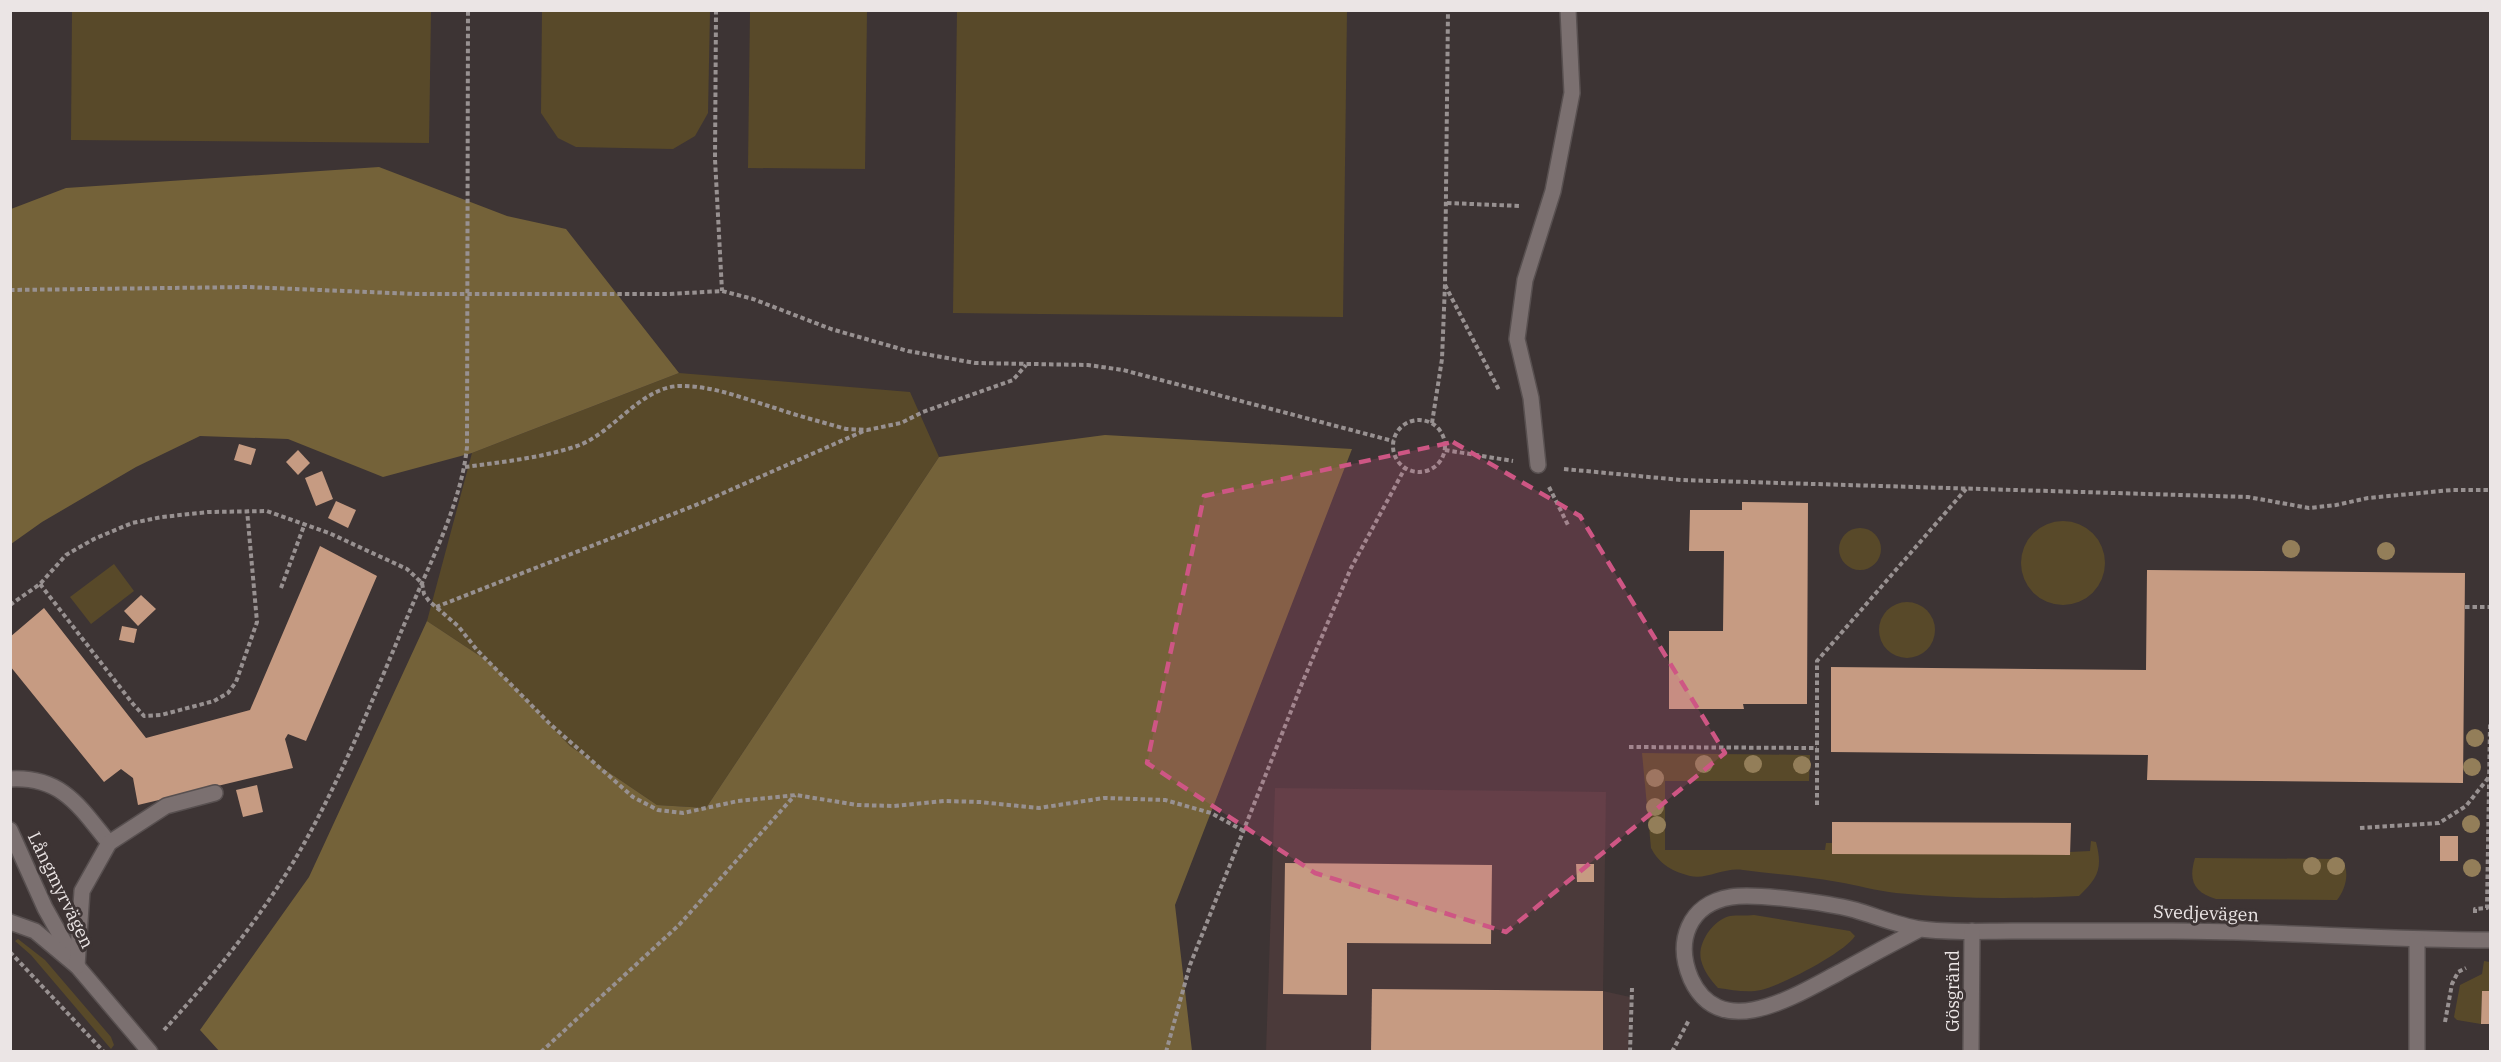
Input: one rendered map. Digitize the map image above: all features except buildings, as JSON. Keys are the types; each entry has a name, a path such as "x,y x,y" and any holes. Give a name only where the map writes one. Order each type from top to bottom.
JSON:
{"street":[{"path":"1538,465 1531,399 1518,339 1525,280 1548,207 1572,93 1568,10"},
{"path":"10,779 33,778 72,797 109,843"},
{"path":"77,966 82,891 109,843 166,806 215,793"},
{"name":"Långmyrvägen","path":"10,830 45,908 77,966"},
{"name":"Svedjevägen","path":"1717,1007 1697,990 1684,963 1684,943 1689,923 1706,906 1730,897 1766,897 1850,909 1920,929 2177,931 2417,940 2483,940"},
{"name":"Långmyrvägen","path":"10,922 35,931 77,966 148,1051"},
{"path":"1717,1007 1741,1011 1766,1008 1797,995 1920,929"},
{"name":"Gösgränd","path":"1971,1052 1972,931"},
{"path":"2416,1052 2417,940"}],"path":[{"path":"148,1051 232,947 294,860 337,777 422,583 459,489 467,447 468,10"},
{"path":"716,10 716,159 722,291"},
{"path":"1432,423 1442,359 1445,284 1448,10"},
{"path":"1447,203 1548,207"},
{"path":"1445,284 1502,396"},
{"path":"10,290 248,286 467,294 558,292 669,294 722,291 753,299 831,329 908,351 975,363 1088,365 1123,370 1393,441"},
{"path":"436,607 701,504 867,430 901,423 923,412 1013,380 1020,375 1027,364"},
{"path":"465,467 509,461 577,446 599,436 651,394 682,386 739,396 846,429 867,430"},
{"path":"1424,420 1432,423 1443,435 1445,450 1437,466 1421,472 1405,468 1395,456 1393,441 1396,433 1408,422 1424,420"},
{"path":"1445,450 1577,471 1681,480 2247,497 2309,508 2368,498 2452,490 2490,490"},
{"path":"1538,465 1569,527"},
{"path":"1166,1052 1190,965 1242,830 1351,568 1405,468"},
{"path":"1817,805 1817,661 1966,488"},
{"path":"10,604 40,584 66,555 94,539 132,523 162,517 247,510 276,513 400,564 422,583 424,594 436,607 458,626 477,650 550,724 633,796 658,810 683,813 738,801 796,795 857,805 894,806 944,801 1039,808 1104,798 1165,800 1211,813 1242,830"},
{"path":"40,584 144,716 161,715 214,701 228,693 236,682 257,622 247,510"},
{"path":"281,588 305,524"},
{"path":"2464,607 2490,607"},
{"path":"2443,1029 2448,1014 2452,984 2458,972 2468,967 2474,960 2483,940 2475,909 2489,908 2490,724"},
{"path":"1629,747 1817,748"},
{"path":"2360,828 2439,823 2466,806 2489,777"},
{"path":"540,1052 679,924 796,795"},
{"path":"10,952 104,1052"},
{"path":"1630,1052 1632,988"},
{"path":"1672,1052 1689,1020 1717,1007"}],"highlighted area":[{"path":"1453,442 1580,516 1725,753 1506,932 1315,873 1147,763 1204,496"}],"shaded area":[{"path":"72,11 431,11 429,143 71,140"},
{"path":"542,11 710,11 708,113 695,136 673,149 576,147 558,138 541,113"},
{"path":"750,11 867,11 865,169 748,168"},
{"path":"957,11 1347,11 1343,317 953,313"},
{"path":"379,167 507,216 566,229 679,373 472,453 383,477 288,439 200,436 136,467 42,522 11,544 11,209 66,188"},
{"path":"679,373 910,392 939,457 706,808 657,805 570,746 492,664 427,621 472,453"},
{"path":"1105,435 1352,449 1175,905 1192,1051 220,1052 200,1030 309,877 427,621 492,664 570,746 657,805 706,808 939,457"},
{"path":"2063,521 2079,524 2093,533 2102,547 2105,563 2102,579 2093,593 2079,602 2063,605 2047,602 2033,593 2024,579 2021,563 2024,547 2033,533 2047,524"},
{"path":"1860,528 1868,529 1875,534 1880,541 1880,557 1875,564 1868,569 1860,570 1852,569 1845,564 1840,557 1839,549 1840,541 1845,534 1852,529"},
{"path":"114,564 134,591 91,624 70,597"},
{"path":"1907,602 1918,604 1927,610 1933,619 1935,630 1933,641 1927,650 1918,656 1907,658 1896,656 1887,650 1881,641 1879,630 1881,619 1887,610 1896,604"},
{"path":"1642,753 1810,755 1809,781 1665,781 1665,850 1825,850 1826,843 1832,843 1832,854 2070,852 2090,851 2091,841 2096,842 2099,866 2091,884 2079,896 2010,898 1896,893 1826,880 1743,870 1690,876 1667,866 1658,859 1651,848"},
{"path":"1275,788 1606,792 1603,991 1630,997 1628,1051 1266,1052"},
{"path":"2195,858 2342,859 2346,870 2346,880 2337,900 2216,899 2202,893 2195,885 2192,873"},
{"path":"1754,915 1850,931 1855,936 1839,951 1826,959 1771,987 1751,991 1718,988 1710,979 1701,960 1700,953 1704,940 1712,927 1724,918"},
{"path":"18,939 45,960 111,1037 114,1045 111,1049 31,955 15,941"},
{"path":"2484,961 2490,962 2490,991 2482,992 2481,1024 2457,1020 2454,1017 2460,985 2482,974"}]}
